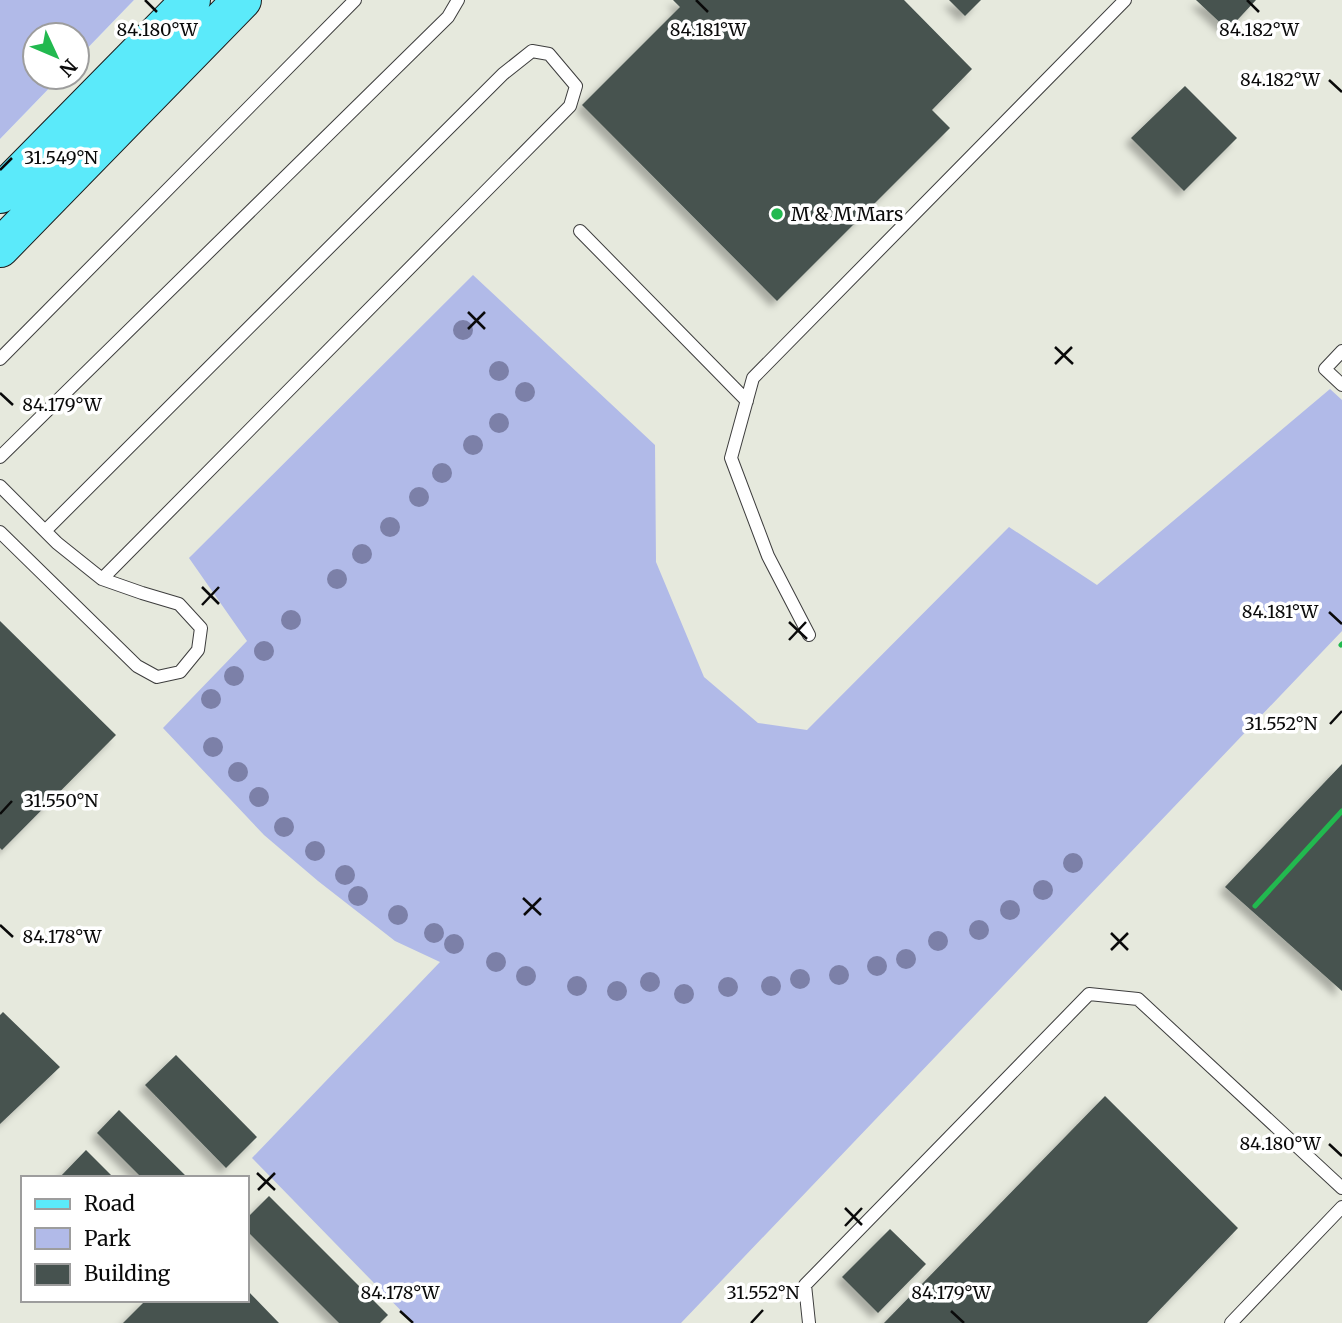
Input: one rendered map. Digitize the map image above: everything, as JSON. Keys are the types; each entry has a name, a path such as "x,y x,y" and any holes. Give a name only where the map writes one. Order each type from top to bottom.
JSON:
{"main road":[{"path":"0,194 191,0"},
{"path":"0,248 242,0"}],"lane":[{"path":"0,359 355,0"},
{"path":"0,457 448,17 458,0"},
{"path":"808,635 768,556 731,458 753,378 1125,0"},
{"path":"45,531 503,74 532,51 549,54 576,86 570,106 102,579"},
{"path":"580,230 747,401"},
{"path":"1342,351 1325,369 1342,385"},
{"path":"0,486 57,544 102,579 179,604 201,628 198,650 180,672 158,677 137,666 0,533"},
{"path":"809,1323 806,1285 1088,993 1138,999 1342,1188"},
{"path":"1231,1323 1342,1207"}],"shaded area":[{"path":"134,0 1342,0 1342,1323 0,1323 0,139 46,91 91,91 91,45"}],"green space":[{"path":"0,0 134,0 91,45 91,21 21,21 21,91 46,91 0,139"},
{"path":"473,275 655,445 656,562 704,677 758,723 807,730 1009,527 1097,585 1330,389 1342,400 1342,631 681,1323 413,1323 252,1158 440,962 395,941 318,881 264,835 163,728 247,641 189,558"}],"building":[{"name":"M & M Mars","path":"673,0 904,0 972,69 932,110 950,128 777,301 582,105 680,7"},
{"path":"949,0 981,0 965,16"},
{"path":"1196,0 1256,0 1228,30"},
{"path":"1185,86 1237,138 1184,191 1131,138"},
{"path":"0,621 116,735 2,850 0,848"},
{"path":"1342,764 1342,991 1225,887"},
{"path":"3,1012 60,1067 0,1124 0,1015"},
{"path":"176,1055 257,1137 226,1168 145,1085"},
{"path":"1105,1096 1238,1228 1147,1323 884,1323"},
{"path":"119,1110 186,1176 140,1176 97,1133"},
{"path":"86,1150 112,1176 61,1176"},
{"path":"269,1196 388,1315 380,1323 339,1323 248,1232 248,1217"},
{"path":"890,1229 926,1264 878,1313 842,1277"},
{"path":"248,1291 279,1323 123,1323 144,1302 248,1302"}],"railway":[{"path":"1255,906 1342,811"}],"place":[{"name":"M & M Mars","path":"777,214"}]}
